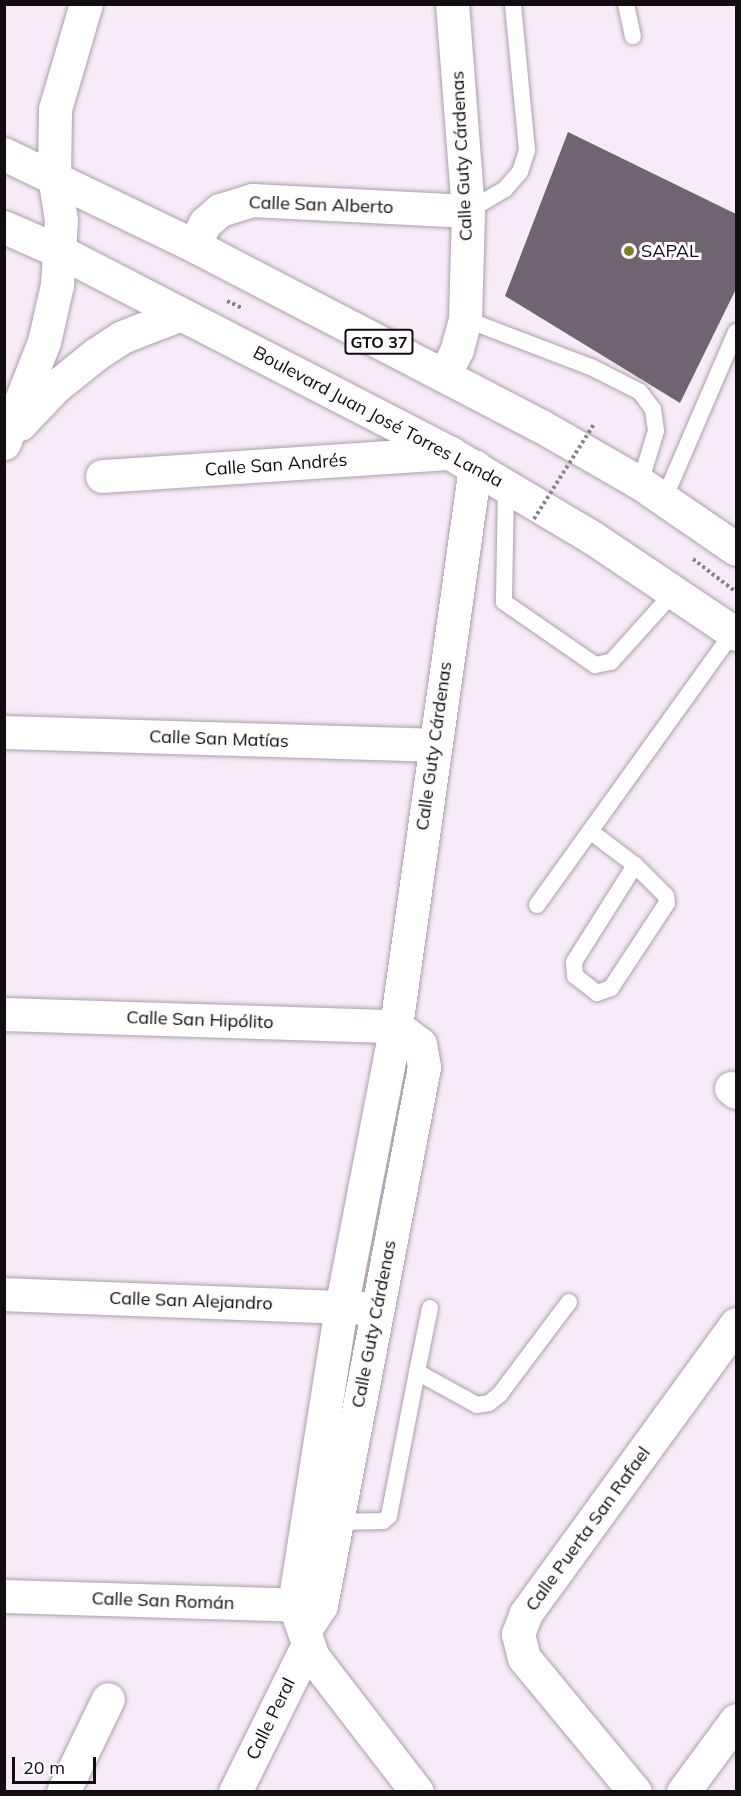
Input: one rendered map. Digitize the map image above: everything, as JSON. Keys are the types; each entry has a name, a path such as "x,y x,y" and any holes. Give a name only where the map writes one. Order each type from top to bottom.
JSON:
{"street":[{"path":"7,440 45,342 61,252 61,220 54,176 55,109 86,4"},
{"name":"Calle Guty Cárdenas","path":"444,375 457,349 465,319 468,212 452,4"},
{"name":"GTO 37","path":"6,155 54,176 193,245 444,375 652,491 736,549"},
{"name":"Calle San Alberto","path":"193,245 206,223 220,210 252,200 468,212"},
{"name":"Boulevard Juan José Torres Landa","path":"4,227 61,252 463,460 506,485 735,633"},
{"path":"7,440 82,364 122,337 181,314"},
{"name":"Calle Guty Cárdenas","path":"307,1622 341,1308 396,1026 433,745 463,460"},
{"name":"Calle San Andrés","path":"102,476 463,460"},
{"name":"Calle San Matías","path":"4,732 433,745"},
{"name":"Calle San Hipólito","path":"4,1014 396,1026"},
{"name":"Calle Guty Cárdenas","path":"307,1622 336,1522 424,1067 420,1044 396,1026"},
{"name":"Calle San Alejandro","path":"4,1294 377,1309"},
{"name":"Calle Puerta San Rafael","path":"635,1791 524,1658 518,1634 526,1613 736,1324"},
{"name":"Calle San Román","path":"4,1596 307,1622"},
{"path":"307,1622 417,1791"},
{"name":"Calle Peral","path":"235,1791 307,1622"},
{"path":"63,1791 108,1699"},
{"path":"683,1791 736,1720"}],"lane":[{"path":"468,212 505,189 520,172 527,150 513,4"},
{"path":"626,4 633,36"},
{"path":"465,319 591,366 640,392 654,409 656,431 652,491"},
{"path":"652,491 736,332"},
{"path":"506,485 504,602 595,665 611,662 674,592"},
{"path":"537,905 735,633"},
{"path":"590,831 635,865 666,896 665,912 611,988 597,993 575,976 573,962 635,865"},
{"path":"417,1372 477,1405 489,1403 569,1302"},
{"path":"336,1522 383,1521 389,1516 430,1308"}],"path":[{"path":"534,519 594,424"}],"building":[{"name":"SAPAL","path":"568,132 736,214 736,289 680,403 505,296"}],"place":[{"name":"SAPAL","path":"629,251"}]}
